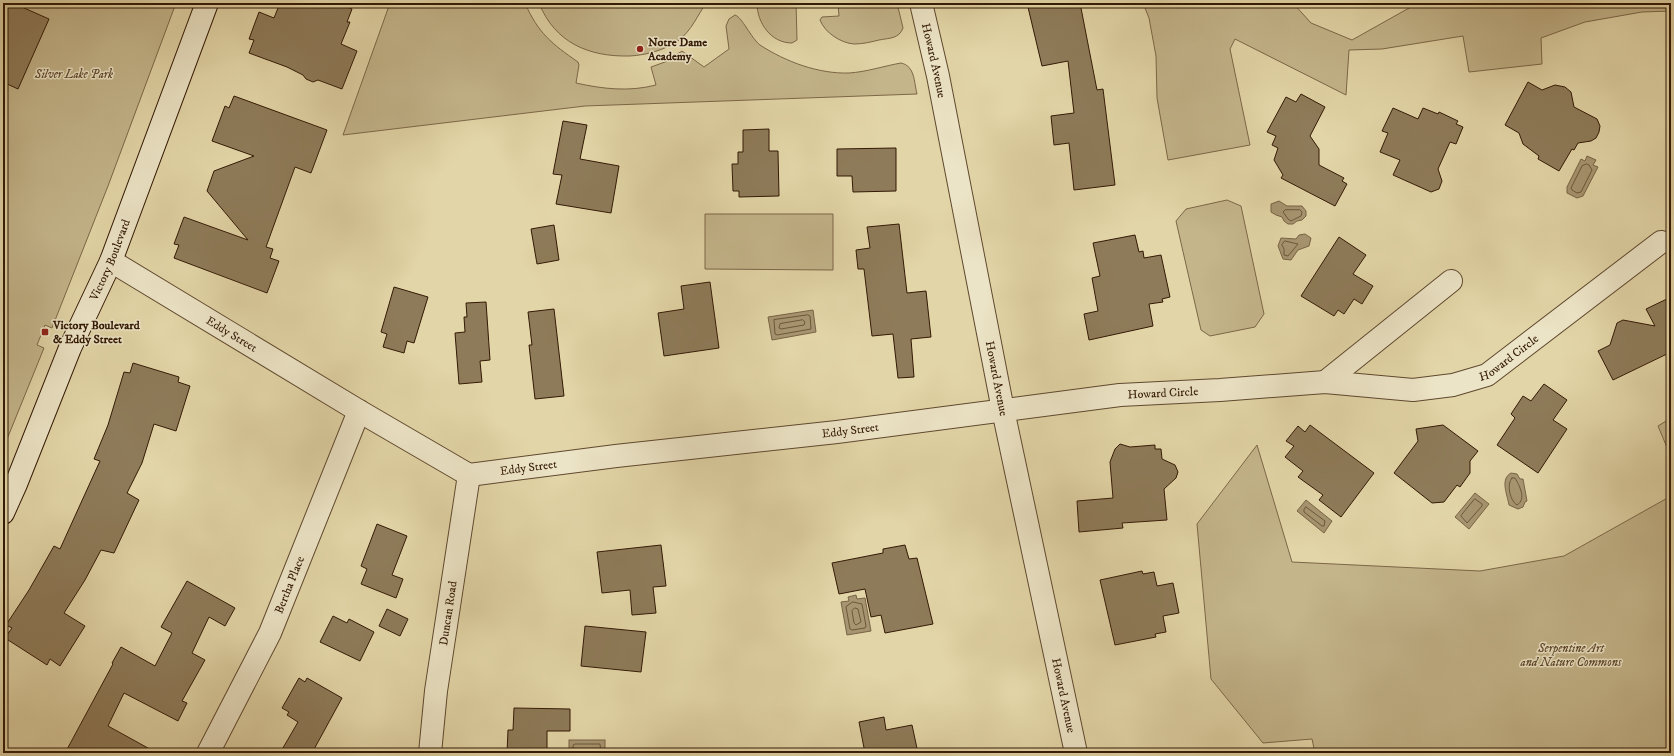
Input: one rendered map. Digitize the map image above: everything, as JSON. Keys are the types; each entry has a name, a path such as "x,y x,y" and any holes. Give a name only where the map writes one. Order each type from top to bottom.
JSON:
{"street":[{"name":"Victory Boulevard","path":"3,513 70,348 111,260 207,3"},
{"name":"Howard Avenue","path":"921,3 938,76 1003,410 1076,753"},
{"name":"Howard Circle","path":"1003,410 1120,395 1220,390 1325,382 1413,390 1453,386 1487,375 1661,242"},
{"name":"Eddy Street","path":"111,260 359,412 469,475 616,456 837,432 1003,410"},
{"path":"1325,382 1451,281"},
{"name":"Bertha Place","path":"208,753 270,633 359,412"},
{"name":"Duncan Road","path":"430,753 436,691 469,475"}],"green space":[{"name":"Silver Lake Park","path":"3,3 176,3 108,186 52,328 45,325 37,345 44,348 3,449"},
{"name":"Notre Dame Academy","path":"390,3 525,3 535,22 547,37 578,62 579,65 576,83 596,87 626,89 656,85 651,67 665,62 682,51 704,67 729,49 726,26 729,19 735,15 741,20 753,38 760,45 781,57 803,66 838,73 849,73 901,63 906,65 909,67 913,75 917,94 585,106 343,135"},
{"path":"539,3 706,3 691,28 679,40 668,47 643,54 615,56 587,50 564,38 546,17"},
{"path":"757,3 796,3 797,40 792,43 784,42 772,36 760,18"},
{"path":"838,3 897,3 903,28 899,34 890,38 857,44 844,42 830,33 822,25 820,20 822,17 839,16"},
{"path":"1143,3 1293,3 1311,23 1352,40 1418,3 1671,3 1671,11 1642,12 1585,22 1541,38 1542,64 1469,72 1463,36 1382,49 1349,50 1346,95 1235,39 1230,49 1250,145 1168,160 1157,98 1156,56 1149,18"},
{"path":"1227,200 1241,206 1264,314 1255,327 1210,336 1201,330 1176,221 1186,209"},
{"path":"705,214 833,214 833,270 705,269"},
{"path":"1671,418 1671,457 1658,426"},
{"name":"Serpentine Art and Nature Commons","path":"1257,445 1292,562 1480,571 1564,556 1671,496 1671,753 1315,753 1312,739 1263,743 1211,679 1197,524"}],"water":[{"path":"1587,156 1596,160 1593,165 1598,167 1583,196 1577,198 1567,193 1567,187 1581,159 1585,161"},
{"path":"1279,201 1287,206 1302,206 1306,211 1306,216 1302,220 1293,224 1288,224 1282,217 1271,212 1271,204"},
{"path":"1305,234 1311,238 1309,246 1298,250 1291,260 1283,259 1278,246 1281,238 1296,239 1299,235"},
{"path":"813,310 816,332 772,340 768,317"},
{"path":"1511,473 1517,474 1520,479 1523,479 1527,501 1523,507 1518,509 1509,505 1506,492 1506,479"},
{"path":"1475,493 1489,504 1469,529 1455,517"},
{"path":"1306,500 1332,521 1324,533 1297,511"},
{"path":"856,595 857,599 865,598 871,631 847,635 841,602 849,601 848,597"},
{"path":"569,740 605,740 605,753 569,753"}],"building":[{"path":"3,3 27,3 24,8 49,19 18,89 3,82"},
{"path":"280,3 338,3 352,9 347,22 350,22 341,44 357,51 342,89 318,80 313,82 287,67 249,53 254,40 249,39 259,12 274,18"},
{"path":"1027,3 1080,3 1097,90 1103,89 1115,185 1074,190 1069,143 1054,145 1051,116 1074,113 1068,61 1042,66"},
{"path":"1528,82 1542,90 1555,85 1565,87 1571,92 1574,107 1597,119 1600,126 1596,138 1591,141 1578,143 1574,150 1572,149 1559,171 1538,159 1539,156 1523,144 1519,133 1505,125"},
{"path":"1301,94 1325,107 1310,136 1319,149 1319,165 1344,178 1342,181 1347,184 1335,206 1281,178 1283,175 1274,160 1278,148 1272,145 1276,136 1267,132 1286,97 1296,102"},
{"path":"234,96 327,130 311,173 295,167 266,247 273,249 270,258 279,261 267,293 174,258 179,245 174,244 184,217 248,240 207,191 214,171 254,156 212,141 225,106 229,108"},
{"path":"1393,108 1418,119 1423,108 1438,114 1439,112 1458,121 1456,124 1463,127 1456,144 1450,142 1438,169 1442,181 1439,189 1431,192 1393,175 1400,160 1380,152 1388,133 1382,131"},
{"path":"563,121 587,125 580,159 619,166 611,213 556,204 562,175 553,174"},
{"path":"769,129 769,151 778,151 779,196 739,197 739,191 733,191 732,164 738,164 738,152 743,152 743,130"},
{"path":"896,148 896,191 853,192 852,176 837,176 837,149"},
{"path":"899,224 907,293 926,291 931,337 911,339 914,377 898,378 893,334 872,336 864,269 858,269 856,250 870,248 867,227"},
{"path":"554,225 559,260 537,264 531,229"},
{"path":"1135,235 1139,252 1143,251 1144,258 1161,255 1170,297 1162,299 1163,302 1149,304 1153,326 1089,340 1084,314 1098,311 1092,278 1100,276 1093,243"},
{"path":"1339,237 1366,255 1353,274 1373,286 1362,304 1354,299 1344,314 1338,310 1334,316 1301,296"},
{"path":"710,282 719,348 664,356 658,313 684,309 681,286"},
{"path":"394,287 428,297 414,343 407,341 404,353 383,347 387,334 381,332"},
{"path":"1671,297 1671,356 1669,353 1613,380 1598,351 1610,345 1617,323 1623,320 1655,326 1646,309"},
{"path":"486,302 490,360 480,361 482,382 459,384 455,333 465,332 464,317 467,317 466,303"},
{"path":"554,309 564,396 535,399 529,345 532,345 528,312"},
{"path":"133,363 179,377 178,382 190,386 176,431 154,424 142,463 127,493 139,500 114,553 101,550 85,580 64,613 85,626 60,666 50,659 47,665 5,638 12,628 6,625 29,590 54,546 60,549 100,461 94,459 108,425 124,372 130,373"},
{"path":"1544,384 1567,400 1553,420 1567,429 1538,473 1497,445 1515,418 1511,414 1523,396 1531,401"},
{"path":"1310,425 1374,473 1341,517 1319,500 1323,495 1298,477 1303,471 1285,457 1294,446 1286,441 1298,426 1305,432"},
{"path":"1443,425 1478,451 1470,461 1470,473 1460,487 1457,485 1444,502 1432,503 1394,473 1418,441 1416,429"},
{"path":"1120,444 1130,447 1155,445 1155,449 1161,449 1162,459 1175,465 1178,472 1176,478 1164,489 1167,520 1122,523 1123,528 1079,532 1077,501 1113,498 1110,462 1115,449"},
{"path":"377,524 407,536 392,575 403,579 396,598 361,584 367,569 361,566"},
{"path":"661,545 666,586 653,587 656,613 632,615 630,590 602,593 597,552"},
{"path":"905,545 909,559 917,558 933,624 885,633 881,615 871,617 865,589 839,594 832,563 883,553 883,549"},
{"path":"1142,571 1143,574 1154,572 1157,586 1173,583 1179,613 1163,616 1166,632 1155,634 1156,637 1115,645 1100,580"},
{"path":"187,581 235,608 225,626 209,617 192,653 205,660 182,701 187,703 178,721 124,693 108,726 157,753 65,753 121,647 155,666 172,633 161,627"},
{"path":"387,609 408,619 400,636 379,626"},
{"path":"333,616 347,623 349,619 374,632 360,661 320,642"},
{"path":"585,626 646,632 641,672 581,666"},
{"path":"299,678 305,682 307,678 342,698 312,753 280,753 298,722 287,715 289,712 282,708"},
{"path":"514,708 570,709 570,731 547,731 547,753 507,753 508,730 513,730"},
{"path":"884,717 886,730 912,725 918,753 865,753 859,722"}],"place":[{"name":"Notre Dame Academy","path":"640,49"},
{"name":"Victory Boulevard & Eddy Street","path":"45,332"}]}
